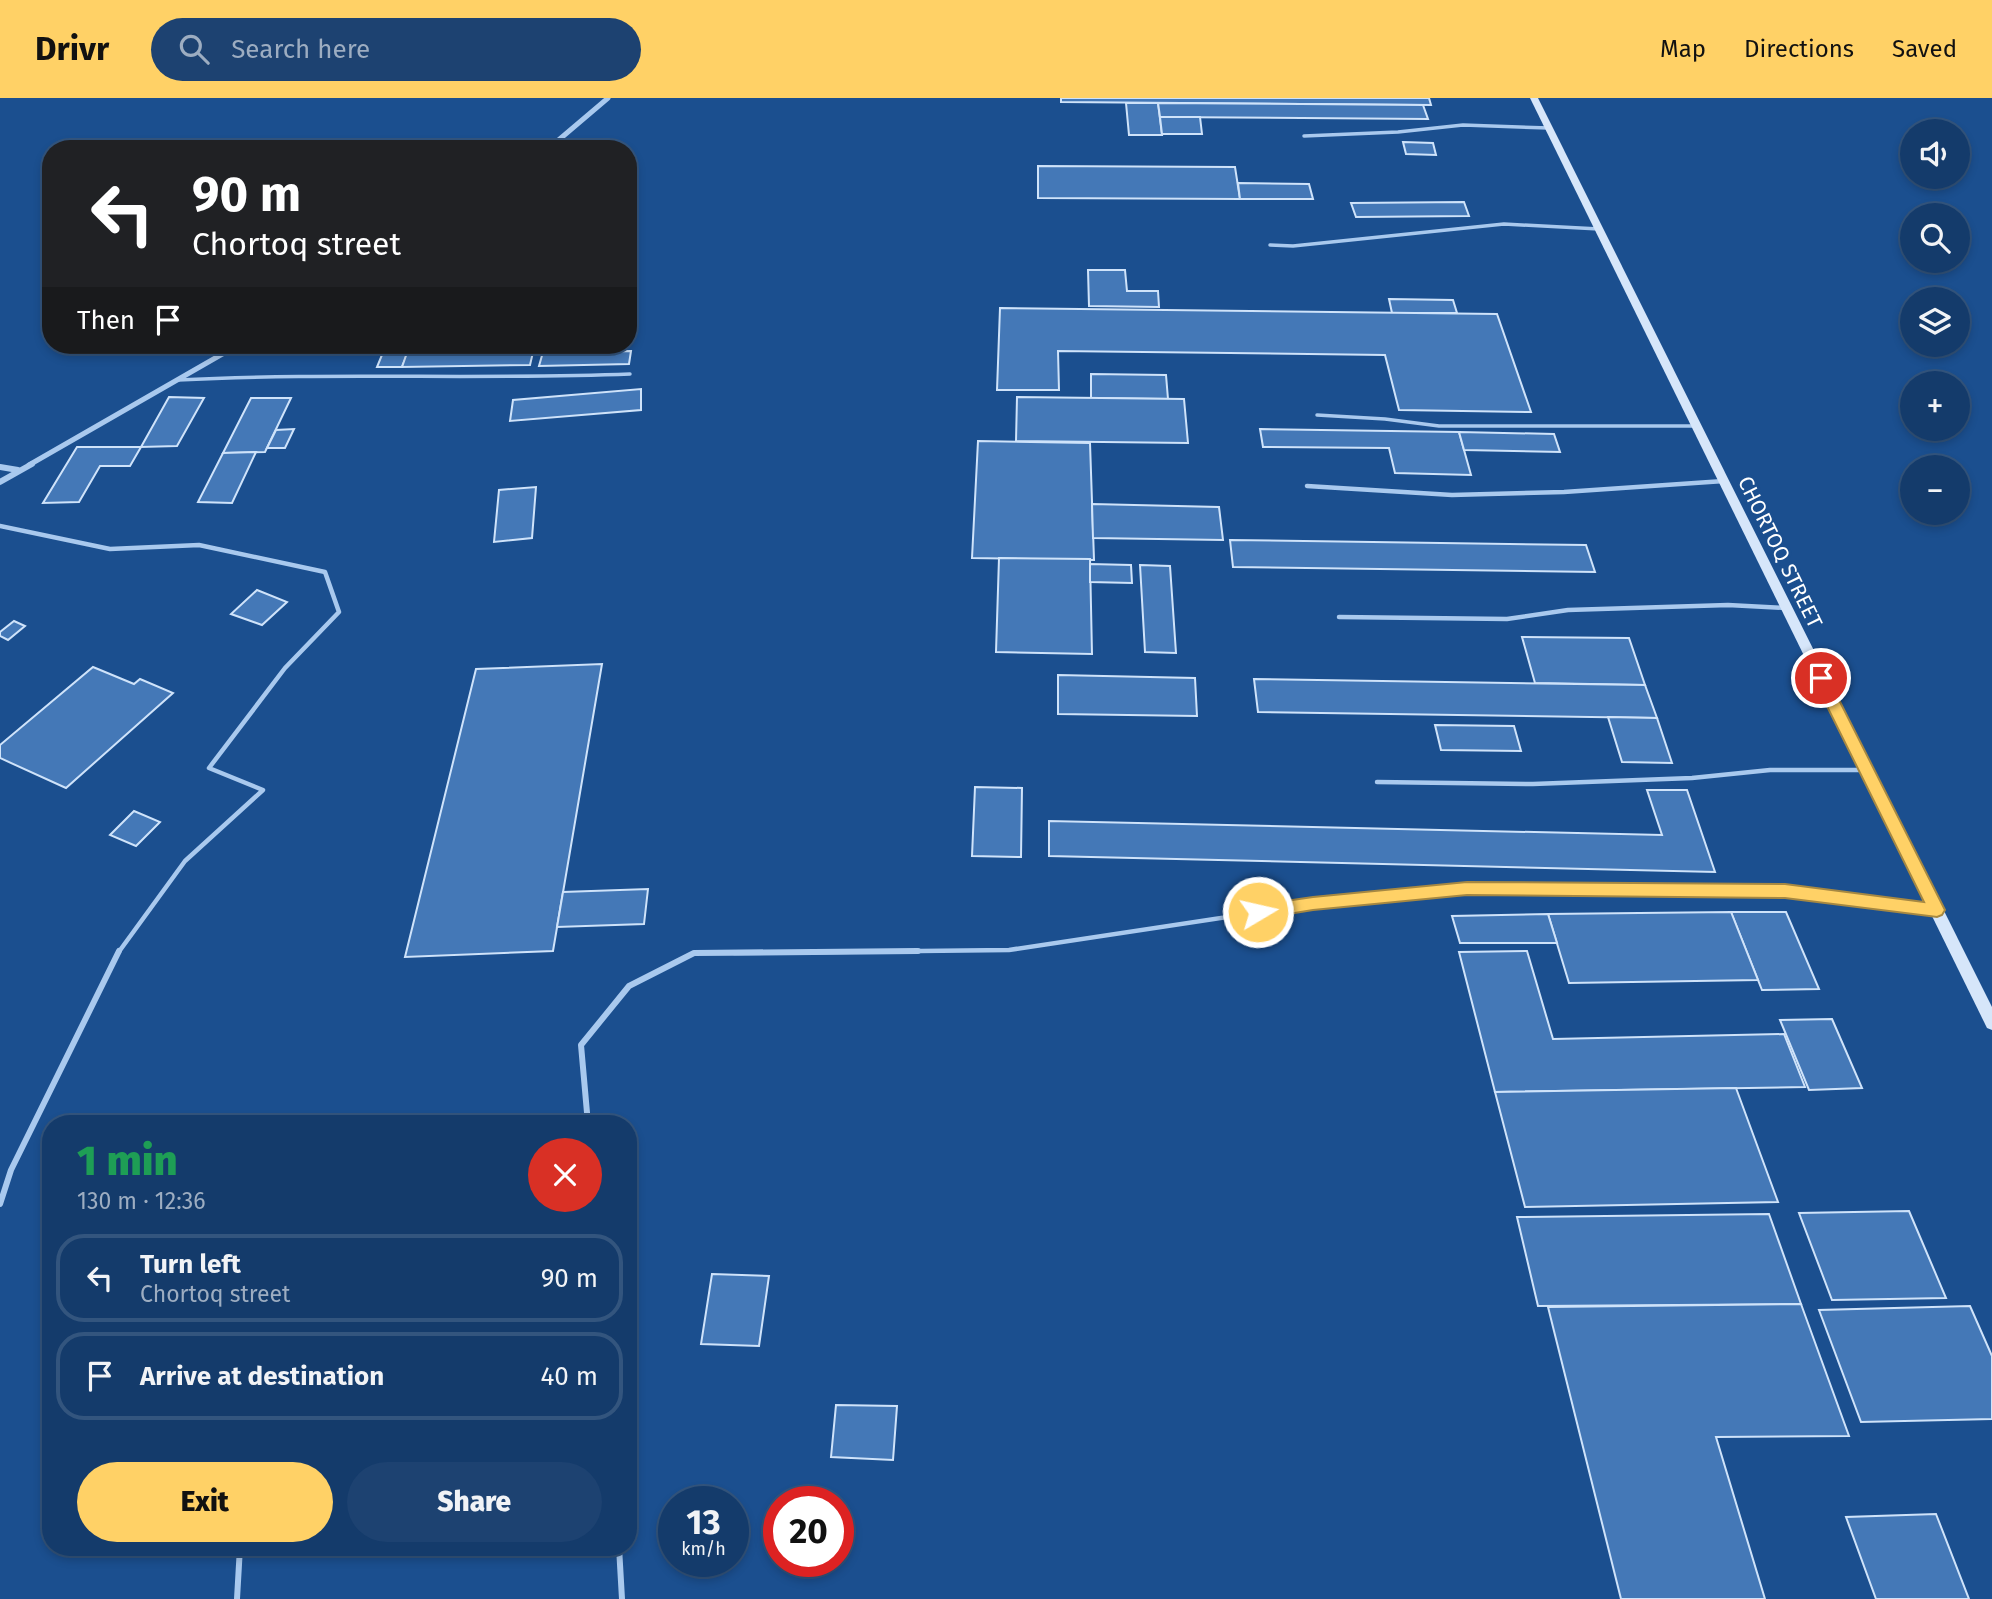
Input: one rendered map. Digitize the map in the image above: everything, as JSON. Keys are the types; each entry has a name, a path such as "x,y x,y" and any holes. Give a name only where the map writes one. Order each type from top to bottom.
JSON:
{"main road":[{"name":"CHORTOQ STREET","path":"1534,98 1992,1023"}],"street":[{"path":"560,140 608,98"},
{"path":"0,482 222,354"},
{"path":"0,467 19,470"}],"lane":[{"path":"1304,136 1398,132 1463,125 1549,128"},
{"path":"1270,244 1293,246 1504,224 1599,229"},
{"path":"177,380 245,375 449,374 547,378 630,374"},
{"path":"1317,415 1385,419 1439,426 1696,426"},
{"path":"1307,486 1452,495 1564,492 1724,481"},
{"path":"0,526 110,549 199,545 325,572 339,612 285,668 209,768 263,790 184,861 116,954 12,1170 0,1204"},
{"path":"1339,617 1507,619 1567,610 1728,605 1786,608"},
{"path":"1377,782 1533,785 1692,778 1770,770 1867,770"},
{"path":"587,1115 581,1045 629,986 694,953 1009,950 1313,904 1467,889 1785,891 1937,910"},
{"path":"237,1599 239,1556"},
{"path":"620,1556 622,1599"}],"building":[{"path":"1061,98 1429,98 1431,105 1061,102"},
{"path":"1126,103 1158,103 1162,135 1129,135"},
{"path":"1158,103 1423,105 1428,119 1160,117"},
{"path":"1160,117 1200,117 1202,134 1162,134"},
{"path":"1403,142 1433,143 1436,155 1406,154"},
{"path":"1038,166 1235,167 1240,199 1038,198"},
{"path":"1238,183 1309,184 1313,199 1240,199"},
{"path":"1464,202 1469,216 1356,217 1351,203"},
{"path":"1088,270 1125,270 1127,291 1158,291 1159,307 1089,306"},
{"path":"1389,299 1453,300 1457,313 1392,313"},
{"path":"1000,308 1497,314 1531,412 1399,410 1385,355 1058,351 1059,390 997,390"},
{"path":"382,354 407,354 402,367 377,367"},
{"path":"407,354 533,354 530,365 402,367"},
{"path":"542,354 631,354 629,364 539,366"},
{"path":"1091,374 1166,375 1168,399 1091,398"},
{"path":"641,389 641,410 510,421 513,400"},
{"path":"169,397 204,398 177,446 141,447"},
{"path":"1017,397 1184,399 1188,443 1016,441"},
{"path":"251,398 291,398 265,452 223,453"},
{"path":"294,429 285,448 267,448 276,430"},
{"path":"1260,429 1459,432 1471,475 1395,473 1389,448 1263,447"},
{"path":"1459,432 1554,434 1560,452 1464,450"},
{"path":"978,441 1090,443 1094,560 972,558"},
{"path":"77,447 141,447 130,466 100,466 79,502 43,503"},
{"path":"256,452 232,503 198,502 223,453"},
{"path":"536,487 532,538 494,542 499,490"},
{"path":"1092,504 1219,507 1223,540 1093,538"},
{"path":"1230,540 1586,545 1595,572 1233,567"},
{"path":"999,558 1090,559 1092,654 996,652"},
{"path":"1090,564 1131,565 1132,583 1090,582"},
{"path":"1140,565 1170,566 1176,653 1145,652"},
{"path":"257,590 287,602 262,625 231,614"},
{"path":"14,621 25,626 8,640 0,636 0,632"},
{"path":"1522,637 1629,638 1645,685 1535,683"},
{"path":"602,664 553,951 405,957 476,669"},
{"path":"93,667 134,684 140,679 173,693 66,788 0,758 0,745"},
{"path":"1058,675 1195,678 1197,716 1058,714"},
{"path":"1254,679 1645,685 1657,718 1258,712"},
{"path":"1608,717 1657,718 1672,763 1622,762"},
{"path":"1435,725 1514,726 1521,751 1441,750"},
{"path":"975,787 1022,788 1021,857 972,856"},
{"path":"1647,790 1687,790 1715,872 1049,856 1049,821 1662,835"},
{"path":"134,811 160,822 136,846 110,835"},
{"path":"648,889 644,924 557,927 563,892"},
{"path":"1731,912 1786,912 1819,989 1762,990"},
{"path":"1731,912 1758,980 1569,983 1548,914"},
{"path":"1548,914 1557,943 1460,943 1452,916"},
{"path":"1527,951 1553,1039 1784,1034 1805,1087 1495,1092 1459,952"},
{"path":"1832,1019 1862,1088 1809,1090 1780,1020"},
{"path":"1736,1088 1778,1202 1525,1207 1495,1092"},
{"path":"1909,1211 1946,1298 1832,1300 1799,1213"},
{"path":"1769,1214 1801,1304 1538,1306 1517,1217"},
{"path":"712,1274 769,1276 759,1346 701,1344"},
{"path":"1801,1304 1849,1436 1716,1437 1765,1599 1621,1599 1548,1307"},
{"path":"1970,1306 1992,1356 1992,1419 1861,1422 1819,1310"},
{"path":"836,1405 897,1406 893,1460 831,1457"},
{"path":"1936,1514 1969,1599 1876,1599 1846,1517"}],"route":[{"path":"1258,912 1467,889 1785,891 1937,910 1821,678"}]}
